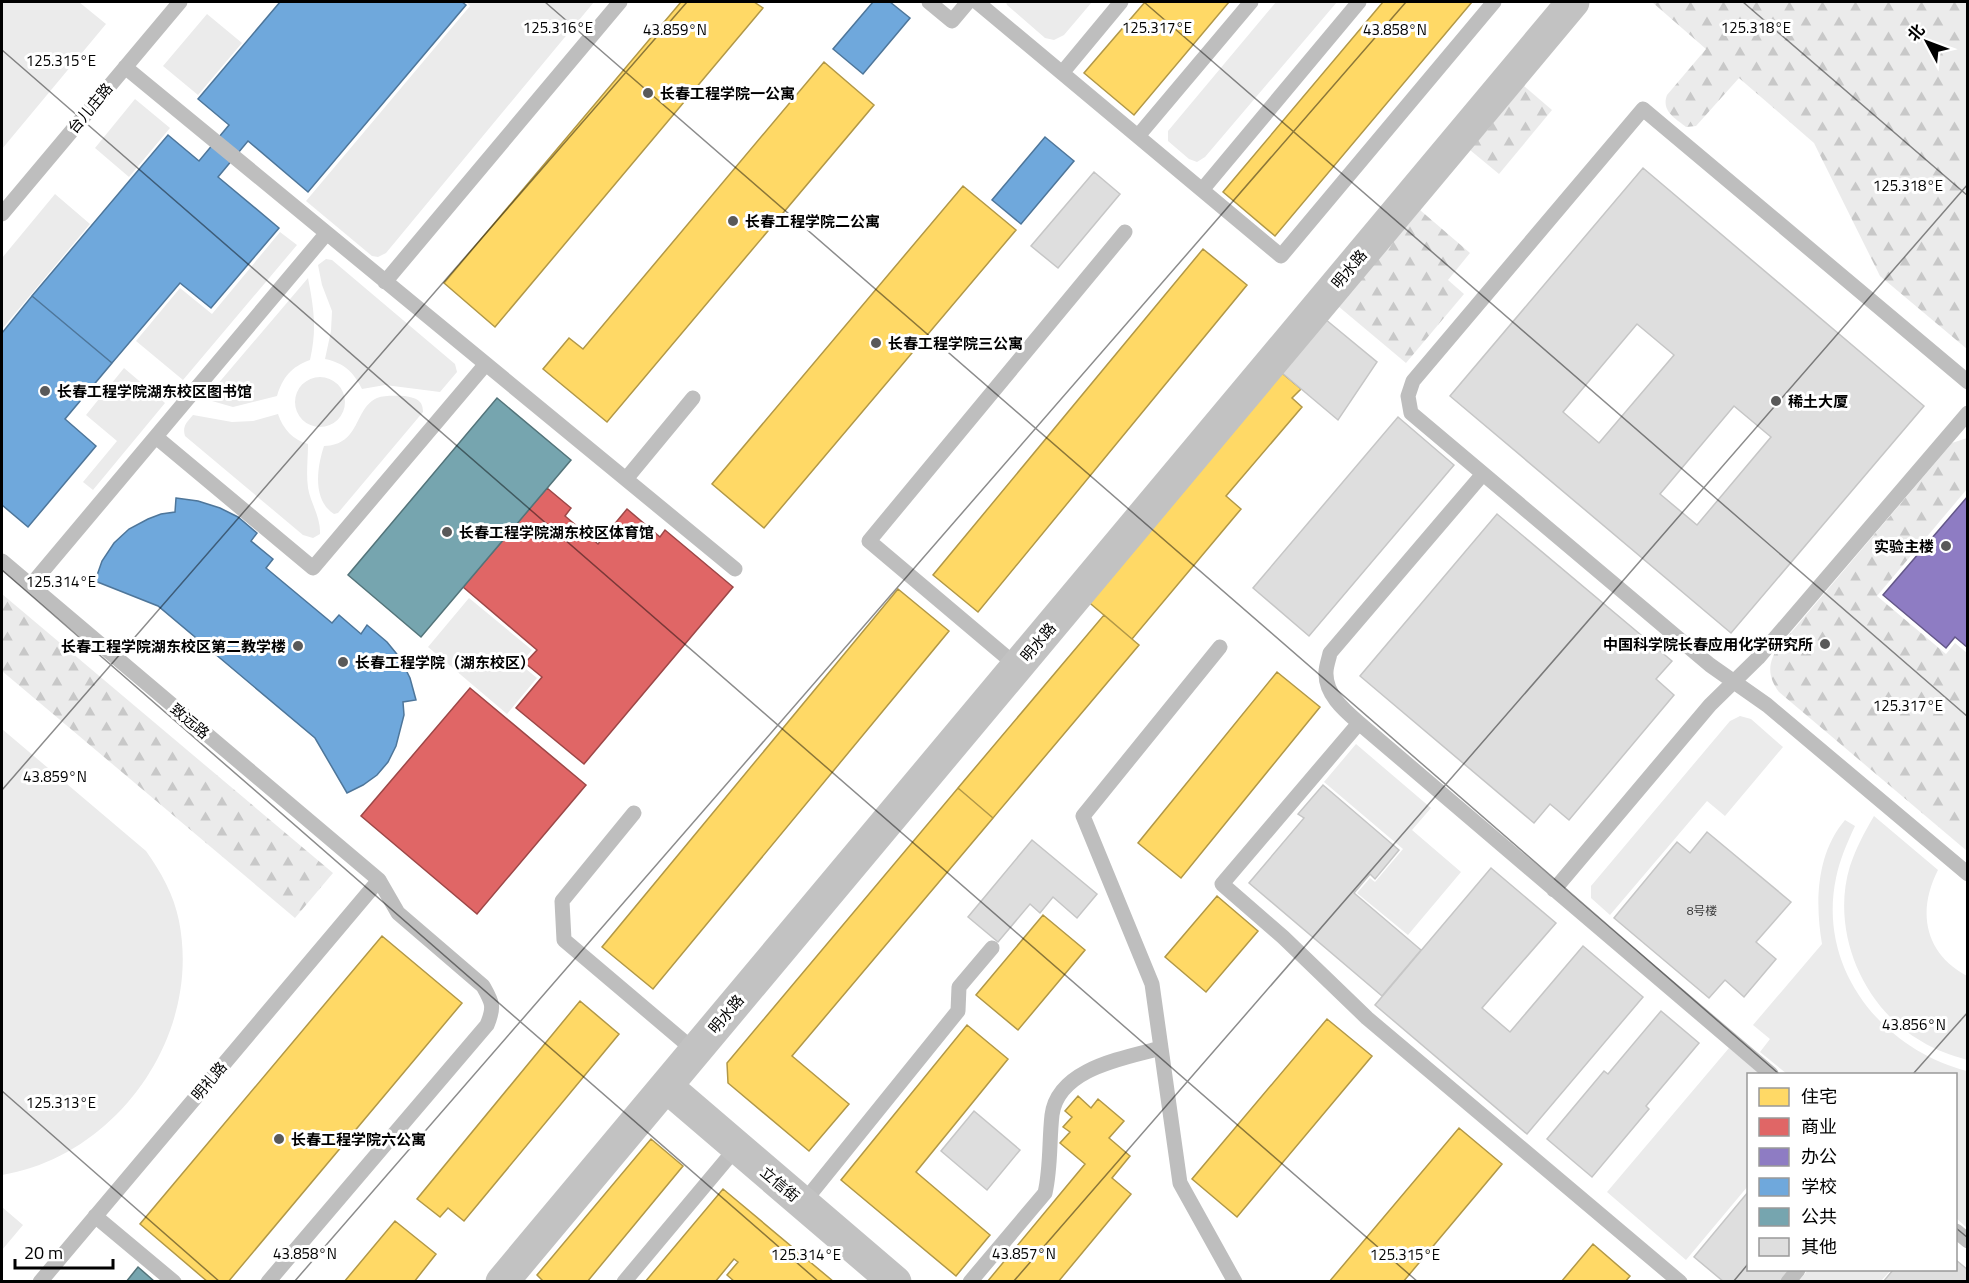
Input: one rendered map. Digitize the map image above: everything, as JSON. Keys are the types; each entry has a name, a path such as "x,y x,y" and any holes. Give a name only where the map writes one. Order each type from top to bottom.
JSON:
{"street":[{"name":"明水路","path":"502,1281 1017,666 1563,5"},
{"name":"立信街","path":"666,1086 802,1203 883,1278"}],"lane":[{"name":"台儿庄路","path":"2,214 180,2"},
{"path":"386,282 620,2"},
{"path":"929,2 952,21 968,2"},
{"path":"977,2 1281,256 1494,2"},
{"path":"1062,72 1121,2"},
{"path":"1138,136 1251,2"},
{"path":"1202,190 1359,2"},
{"path":"125,67 735,569"},
{"path":"1968,382 1643,109 1413,381 1408,396 1411,413 1482,475 1701,657 1767,705 1968,874"},
{"path":"1017,666 869,541 1125,232"},
{"path":"31,585 326,234"},
{"path":"156,437 313,568 485,365"},
{"path":"626,480 693,398"},
{"path":"1554,890 1710,705 1758,658 1968,413"},
{"path":"1482,475 1330,653 1326,674 1331,694 1346,712 1770,1073"},
{"name":"致远路","path":"2,561 379,880 398,913 483,986 491,999 493,1011 487,1025 268,1281"},
{"path":"1220,647 1083,816 1152,984 1180,1183 1231,1279"},
{"path":"1359,723 1222,884 1283,937 1367,1018 1680,1281"},
{"path":"634,813 562,901 564,940 695,1051"},
{"name":"明礼路","path":"40,1281 379,880"},
{"path":"802,1203 958,1011 959,987 992,948"},
{"path":"970,1281 1045,1193 1049,1176 1052,1112 1061,1094 1077,1076 1092,1068 1161,1048"},
{"path":"624,1281 737,1147"},
{"path":"95,1216 174,1281"}],"green space":[{"path":"2,2 79,2 106,24 2,149"},
{"path":"466,2 594,2 386,253 378,257 372,256 306,201 470,6"},
{"path":"1006,2 1092,2 1064,35 1054,40 1045,38"},
{"path":"1276,2 1337,2 1205,157 1197,162 1189,159 1168,141 1168,131"},
{"path":"1652,2 1967,2 1967,349 1880,276 1814,143 1739,78 1696,126 1686,127 1670,114 1666,105 1667,95 1706,49"},
{"path":"207,14 242,43 198,95 163,66"},
{"path":"1524,86 1552,110 1499,174 1470,150"},
{"path":"135,99 170,128 129,177 95,148"},
{"path":"55,194 90,224 2,329 2,258"},
{"path":"1420,210 1470,253 1448,280 1464,294 1406,363 1338,306"},
{"path":"280,232 297,245 183,380 136,341 180,288 212,314"},
{"path":"326,259 332,260 455,364 457,372 440,392 385,385 362,389 348,370 338,363 325,359 331,331 332,311 322,285 318,265"},
{"path":"308,278 314,319 310,360 289,374 282,383 277,396 233,407 205,399"},
{"path":"124,368 165,403 93,490 83,482 117,441 86,415"},
{"path":"320,377 338,384 345,402 338,420 320,427 302,420 295,402 302,384"},
{"path":"405,396 418,400 423,412 338,513 334,514 327,508 319,492 318,473 324,446 336,444 345,439 364,410 377,398"},
{"path":"278,414 289,433 308,444 308,488 320,528 320,534 313,538 303,535 184,433 186,424 193,415 232,422 253,421"},
{"path":"1967,438 1967,489 1877,596 1946,654 1955,643 1967,653 1967,851 1779,692 1770,670 1778,648 1952,443"},
{"path":"2,594 333,873 295,918 2,671"},
{"path":"469,598 532,650 520,664 537,678 507,714 428,647"},
{"path":"1740,716 1751,719 1783,747 1725,816 1707,801 1610,915 1591,898 1591,886 1730,721"},
{"path":"2,729 146,851 162,876 174,902 179,921 183,964 177,1007 163,1047 142,1084 114,1117 81,1144 43,1163 2,1175"},
{"path":"1356,744 1431,808 1412,830 1461,872 1408,935 1357,893 1370,878 1375,882 1403,849 1324,782"},
{"path":"1874,816 1938,870 1931,885 1928,901 1928,930 1941,956 1967,976 1967,1060 1932,1047 1900,1027 1883,1009 1856,966 1848,941 1844,916 1845,891 1852,859"},
{"path":"1845,820 1855,826 1836,878 1833,912 1836,943 1847,973 1862,1000 1883,1024 1908,1044 1936,1060 1967,1071 1967,1228 1957,1219 1957,1073 1786,1073 1760,1052 1770,1039 1753,1025 1822,944 1819,912 1820,879 1823,863 1835,833"},
{"path":"1729,1048 1760,1073 1747,1073 1747,1187 1686,1260 1607,1192"},
{"path":"2,1207 23,1225 2,1250"},
{"path":"1807,1271 1890,1271 1881,1281 1798,1282"}],"building: 住宅":[{"name":"长春工程学院一公寓","path":"681,2 754,2 763,8 495,327 444,283"},
{"path":"1145,2 1229,2 1134,115 1084,73"},
{"path":"1383,2 1472,2 1275,236 1223,192"},
{"name":"长春工程学院二公寓","path":"824,62 874,105 607,422 543,369 569,338 583,349"},
{"name":"长春工程学院三公寓","path":"963,186 1016,230 764,528 712,484"},
{"path":"1203,249 1247,285 978,612 933,575"},
{"path":"1276,368 1301,389 1292,398 1302,407 1226,496 1241,509 1132,639 1085,599"},
{"path":"898,589 949,631 653,989 602,947"},
{"path":"1104,615 1139,645 993,818 958,788"},
{"path":"1277,672 1320,707 1181,878 1138,843"},
{"path":"958,788 993,818 792,1056 849,1104 809,1151 728,1083 727,1063"},
{"path":"1217,896 1258,931 1206,992 1165,957"},
{"path":"1043,915 1085,950 1018,1030 976,995"},
{"name":"长春工程学院六公寓","path":"382,936 462,1003 228,1282 208,1282 140,1224"},
{"path":"580,1001 619,1034 464,1221 448,1208 440,1217 417,1199"},
{"path":"1327,1019 1372,1056 1237,1217 1192,1179"},
{"path":"967,1025 1008,1059 916,1172 990,1235 956,1276 841,1180"},
{"path":"1078,1096 1091,1108 1098,1099 1124,1121 1109,1138 1130,1156 1112,1178 1131,1194 1058,1282 987,1282 1085,1164 1060,1143 1070,1132 1063,1127 1072,1117 1065,1111"},
{"path":"1459,1128 1502,1164 1403,1282 1329,1282"},
{"path":"651,1139 683,1166 587,1282 544,1282 537,1275"},
{"path":"723,1189 834,1282 735,1282 727,1275 738,1262 734,1259 715,1282 645,1282"},
{"path":"395,1221 436,1254 414,1282 344,1282"},
{"path":"1593,1244 1630,1276 1625,1282 1561,1282"}],"building: 商业":[{"path":"547,488 571,508 565,516 598,544 627,509 660,537 665,530 733,587 584,764 516,708 542,677 525,663 537,650 463,587"},
{"path":"470,688 586,785 477,914 361,816"}],"building: 办公":[{"name":"实验主楼","path":"1968,496 1968,648 1955,637 1946,648 1883,595"}],"building: 学校":[{"path":"280,2 462,2 466,5 308,192 248,141 218,177 279,228 211,308 180,283 112,363 32,296 168,135 199,161 229,125 198,99"},
{"path":"873,2 890,2 910,18 863,74 833,49"},
{"path":"1045,137 1074,161 1021,224 992,200"},
{"name":"长春工程学院湖东校区图书馆","path":"32,296 112,363 65,419 96,446 28,527 2,505 2,333"},
{"name":"长春工程学院湖东校区第二教学楼","path":"176,498 198,501 238,517 257,533 251,541 273,559 266,568 332,623 339,615 361,634 367,625 387,642 400,658 410,678 416,700 403,702 404,715 396,746 388,762 377,775 363,785 347,793 315,738 158,606 95,581 102,561 114,543 129,529 148,519 175,512"}],"building: 公共":[{"name":"长春工程学院湖东校区体育馆","path":"497,398 571,460 421,637 348,575"},
{"path":"138,1267 154,1281 126,1282"}],"building: 其他":[{"name":"稀土大厦","path":"1643,168 1924,406 1731,633 1450,396","holes":["1637,324 1674,355 1599,443 1563,412","1734,406 1771,437 1697,525 1660,494"]},
{"path":"1094,172 1120,194 1058,268 1031,246"},
{"path":"1325,319 1377,362 1338,420 1281,372"},
{"path":"1398,417 1454,465 1309,636 1253,588"},
{"path":"1497,514 1672,661 1656,679 1674,695 1569,820 1550,804 1534,823 1360,676"},
{"path":"1323,785 1399,850 1375,879 1370,874 1354,893 1421,950 1382,996 1249,883 1304,818 1298,814"},
{"path":"1707,832 1791,902 1756,942 1776,959 1744,997 1725,980 1709,998 1614,918 1677,842 1690,853"},
{"path":"1032,840 1097,894 1077,918 1053,897 1040,913 1030,904 998,942 968,917"},
{"path":"1491,868 1556,923 1482,1008 1510,1032 1583,946 1643,997 1527,1134 1375,1005"},
{"path":"1661,1011 1699,1043 1646,1106 1649,1109 1592,1177 1547,1139 1604,1071 1608,1074"},
{"path":"974,1111 1020,1150 987,1190 941,1151"},
{"path":"1747,1193 1747,1271 1789,1271 1780,1282 1724,1282 1694,1257"},
{"path":"1957,1261 1968,1270 1968,1282 1883,1282 1892,1271 1957,1271"}],"place":[{"name":"长春工程学院一公寓","path":"648,93"},
{"name":"长春工程学院二公寓","path":"733,221"},
{"name":"长春工程学院三公寓","path":"876,343"},
{"name":"长春工程学院湖东校区图书馆","path":"45,391"},
{"name":"稀土大厦","path":"1776,401"},
{"name":"长春工程学院湖东校区体育馆","path":"447,532"},
{"name":"实验主楼","path":"1946,546"},
{"name":"中国科学院长春应用化学研究所","path":"1825,644"},
{"name":"长春工程学院湖东校区第二教学楼","path":"298,646"},
{"name":"长春工程学院（湖东校区）","path":"343,662"},
{"name":"长春工程学院六公寓","path":"279,1139"}]}
